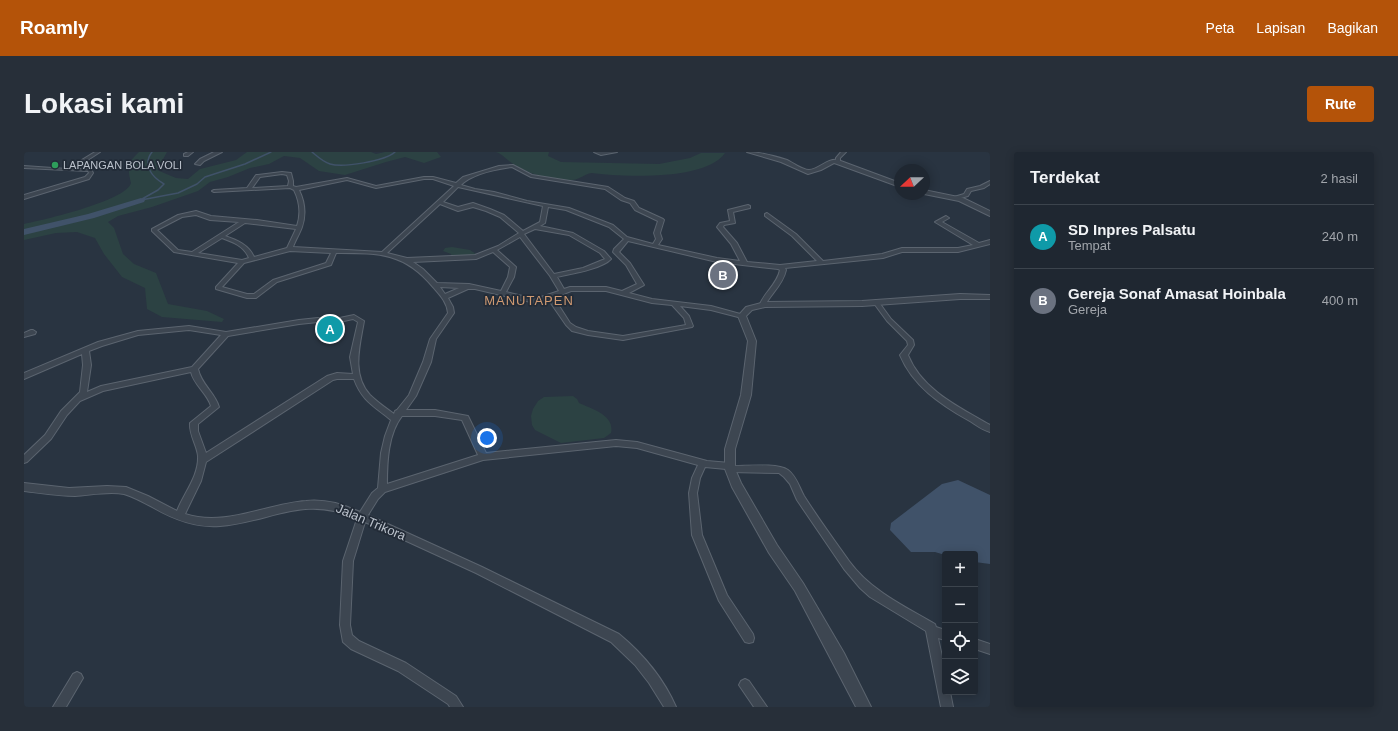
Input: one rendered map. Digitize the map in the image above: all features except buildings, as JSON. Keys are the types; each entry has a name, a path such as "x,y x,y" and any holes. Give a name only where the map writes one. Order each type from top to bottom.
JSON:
{"street":[{"path":"60,180 64,170 98,152"},
{"path":"198,164 202,160 218,152"},
{"path":"596,152 601,154 616,152"},
{"path":"750,152 770,157 808,172 819,169 833,161 838,162 867,170 882,179 894,183"},
{"path":"838,162 838,158 844,152"},
{"path":"24,166 64,170 89,170 91,172 87,178 60,180 24,197"},
{"path":"382,254 468,176 509,166 515,167 531,176 606,188 623,199 632,202 637,209 661,220 657,233 659,239 654,246"},
{"path":"248,190 258,176 282,173 289,174 302,214 300,228 290,244 290,249"},
{"path":"214,191 293,188 349,179 375,187 428,178 546,206 567,209 608,224 627,239 654,246 745,264 774,265 780,267 883,256 902,250 958,250 990,242"},
{"path":"957,197 966,195 969,190 982,187 990,182"},
{"path":"930,193 957,197 990,214"},
{"path":"439,202 458,209 473,205 502,216 522,234 554,276 562,292"},
{"path":"300,228 210,218 201,214 193,213 180,216 155,228 156,233 176,251 242,262 290,249 382,254 408,260 472,258 494,250 535,227 543,221 546,206"},
{"path":"745,264 734,243 720,227 722,224 733,222 730,211 748,207"},
{"path":"767,215 794,236 821,262"},
{"path":"946,218 938,222 978,245"},
{"path":"193,254 244,221"},
{"path":"535,227 571,234 602,252 608,259 590,268 554,276"},
{"path":"221,236 242,244 249,251 252,259"},
{"path":"622,294 641,285 628,264 616,252 616,250 627,239"},
{"path":"494,250 513,267 511,277 503,293"},
{"path":"242,262 218,288 247,296 256,296 275,281 329,264 334,251"},
{"path":"408,260 436,285 451,308"},
{"path":"763,304 765,299 782,278 783,270 780,267"},
{"path":"436,285 470,286 535,300 550,297 570,289 606,289 652,302 711,308 742,316"},
{"path":"382,489 385,451 393,417 402,411 416,388 427,362 433,339 448,318 458,285"},
{"path":"444,297 470,286"},
{"path":"742,316 750,308 763,304 846,305 926,300 961,296 990,297"},
{"path":"550,297 572,328 588,334 618,338 690,326 687,317 675,305"},
{"path":"876,302 889,320 906,334 910,340 911,345 904,355 907,366 917,379 944,400 990,429"},
{"path":"742,316 752,341 746,395 730,449 730,467 736,484 773,549 799,587 839,658 864,707"},
{"path":"24,376 85,350 126,336 178,328 196,329 226,334 299,322 334,322 354,317 361,321 354,357 357,377 362,390 368,398 393,417"},
{"path":"24,335 33,332"},
{"path":"78,399 101,389 194,369 226,334"},
{"path":"24,460 48,437 64,413 78,399 85,387 87,365 85,350"},
{"path":"180,516 198,476 202,460 201,444 193,427 194,423 215,407 215,404 199,384 194,369"},
{"path":"202,460 330,378 337,376 357,377"},
{"path":"402,411 435,413 465,418 483,457"},
{"path":"457,707 452,700 402,667 355,645 347,638 345,625 346,577 348,562 362,516 374,496 382,489 483,457 624,443 702,462 730,467 769,469 786,473 795,485 800,497 847,566 864,585 874,594 924,623 932,631 942,634"},
{"path":"702,462 696,478 693,493 698,536 723,598 749,638"},
{"name":"Jalan Trikora","path":"24,487 54,492 125,491 192,521 212,522 246,517 292,505 314,504 333,506 362,516 479,570 614,638 637,658 670,707"},
{"path":"932,631 947,707"},
{"path":"978,645 990,649"},
{"path":"58,707 77,678"},
{"path":"745,685 761,707"}],"green space":[{"path":"139,152 167,152 157,170 176,178 188,179 200,169 236,160 247,152 371,152 376,154 385,152 437,152 441,157 424,163 405,157 345,175 319,171 300,158 284,156 269,164 250,168 228,177 210,182 198,191 152,207 118,216 108,222 114,228 123,254 134,264 156,273 168,304 207,311 224,319 222,322 162,317 147,309 145,288 122,277 104,254 95,238 77,232 56,233 24,240 24,224 83,209 100,203 126,190 131,183 129,166"},
{"path":"496,152 549,152 548,156 561,162 659,164 690,158 701,153 725,153 715,162 682,173 622,176 592,173 577,179 564,180 547,178 530,173"},
{"path":"452,247 470,250 476,254 474,256 452,258 451,254 443,251 445,248"},
{"path":"573,396 579,403 596,410 606,417 610,422 611,433 604,438 561,443 535,430 532,425 531,416 538,401 544,397"}],"water":[{"path":"958,480 990,495 990,564 978,562 978,551 942,551 942,554 935,552 911,552 890,530 891,523 942,484"}],"waterway":[{"path":"142,199 158,190 164,184 152,174 148,166 149,157 152,152"},
{"path":"141,200 178,193 197,184 205,177 245,164 271,152"},
{"path":"312,152 327,163 336,165 364,163 382,158 395,152"},
{"path":"24,232 91,216 141,200"}],"place":[{"name":"LAPANGAN BOLA VOLI","path":"55,165"},
{"name":"Gereja Sonaf Amasat Hoinbala","path":"723,275"},
{"name":"SD Inpres Palsatu","path":"330,329"}],"district":[{"name":"MANUTAPEN","path":"529,300"}]}
